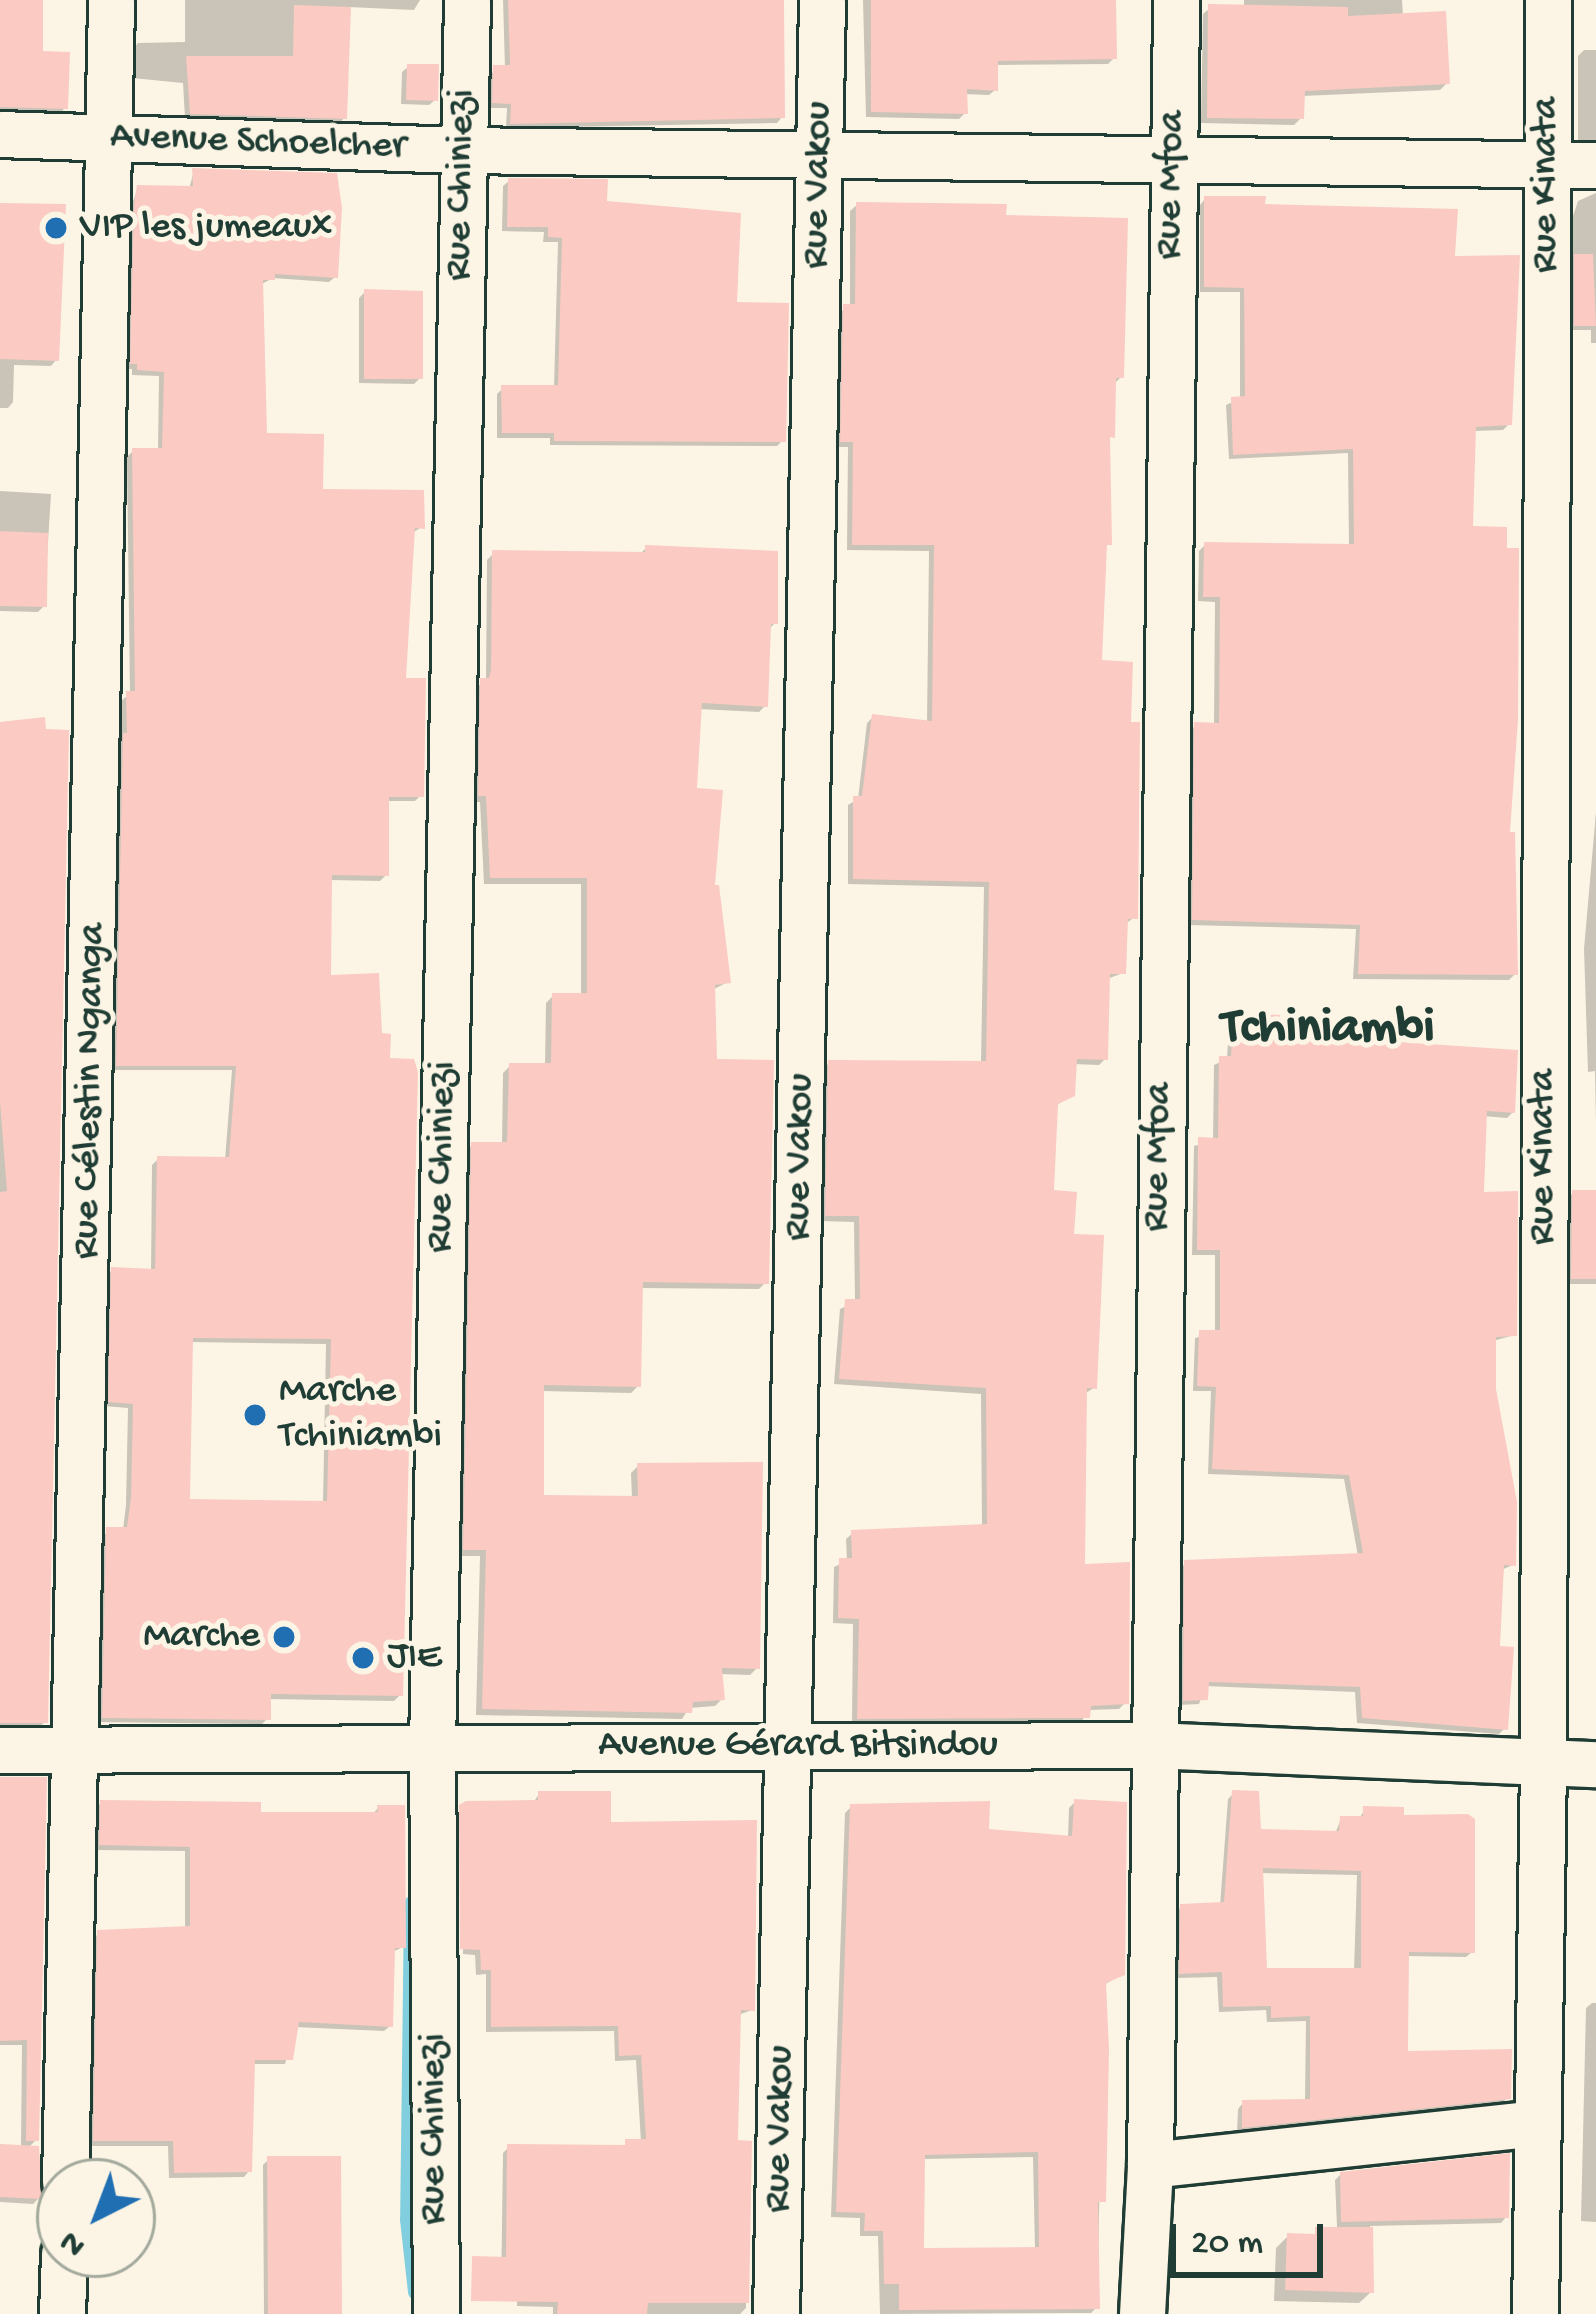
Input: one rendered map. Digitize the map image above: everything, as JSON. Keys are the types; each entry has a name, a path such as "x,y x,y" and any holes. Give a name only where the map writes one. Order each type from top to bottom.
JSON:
{"street":[{"name":"Rue Célestin Nganga","path":"66,2158 111,0"},
{"name":"Rue Chiniezi","path":"436,2314 432,1745 467,0"},
{"name":"Rue Vakou","path":"776,2314 822,0"},
{"name":"Rue Mfoa","path":"1142,2314 1150,2164 1176,0"},
{"name":"Rue Kinata","path":"1535,2314 1543,1762 1548,0"},
{"name":"Avenue Schoelcher","path":"0,134 462,150 819,152 1172,163 1596,165"},
{"name":"Avenue Gérard Bitsindou","path":"0,1750 1152,1744 1596,1764"},
{"path":"1150,2164 1537,2123"},
{"path":"62,2314 63,2278"}],"building":[{"path":"0,0 43,0 43,51 70,52 68,109 0,107"},
{"path":"508,0 784,0 785,118 510,124 511,104 492,103 493,65 510,65"},
{"path":"871,0 1116,0 1117,59 998,61 998,91 967,89 968,114 871,112"},
{"path":"1208,4 1348,7 1348,16 1446,11 1450,84 1305,91 1304,119 1207,118"},
{"path":"294,5 351,7 347,119 190,114 186,56 293,56"},
{"path":"407,64 439,64 438,101 406,100"},
{"path":"192,168 337,173 342,208 338,278 275,274 275,280 263,280 267,433 324,434 323,489 424,490 425,529 415,528 406,678 426,678 424,797 389,797 389,876 332,875 331,975 379,973 382,1033 391,1034 390,1058 414,1059 418,1072 403,1696 271,1694 271,1720 102,1718 106,1527 127,1527 133,1404 108,1402 111,1267 155,1269 157,1156 229,1157 236,1066 116,1066 123,733 127,733 126,691 135,691 132,448 162,448 164,372 137,370 137,364 130,364 134,204 137,185 193,186","holes":["193,1338 331,1339 327,1501 190,1499"]},
{"path":"508,178 608,179 607,201 741,213 737,302 789,303 786,442 554,441 554,433 502,433 501,385 558,385 562,238 548,237 548,227 507,227"},
{"path":"1204,196 1266,196 1265,204 1458,209 1455,256 1520,255 1512,425 1476,427 1473,526 1507,527 1507,548 1519,548 1518,719 1510,832 1515,832 1518,975 1358,974 1360,925 1192,920 1194,722 1219,723 1220,597 1203,597 1204,542 1354,544 1353,449 1233,455 1231,397 1245,396 1244,288 1204,287"},
{"path":"856,202 1007,204 1006,215 1128,218 1124,378 1116,378 1115,438 1110,437 1112,545 1107,545 1102,660 1133,662 1131,722 1140,722 1138,919 1128,919 1126,974 1110,974 1108,1060 1077,1059 1075,1096 1058,1104 1054,1190 1077,1192 1074,1234 1104,1235 1097,1389 1087,1388 1085,1564 1130,1562 1129,1704 1091,1706 1090,1718 857,1719 859,1619 838,1618 839,1558 852,1558 851,1530 987,1524 986,1388 839,1379 845,1299 860,1299 859,1216 825,1216 828,1060 986,1061 989,882 853,879 853,796 862,796 872,714 932,721 934,545 852,545 853,442 840,442 843,304 855,304"},
{"path":"0,203 66,204 59,361 0,359"},
{"path":"1574,254 1593,254 1596,326 1574,326"},
{"path":"364,289 423,291 423,379 364,379"},
{"path":"0,531 48,533 47,607 0,606"},
{"path":"645,545 778,551 778,624 771,624 768,707 702,703 697,788 723,790 715,885 719,885 731,983 715,985 717,1059 774,1060 769,1284 643,1282 641,1387 544,1385 544,1495 638,1496 637,1463 763,1462 760,1669 722,1668 725,1700 693,1702 692,1713 482,1709 486,1550 463,1550 471,1142 507,1142 509,1063 551,1063 552,993 587,993 587,878 490,878 486,796 478,796 480,678 489,678 491,670 492,550 645,552"},
{"path":"45,717 46,729 69,730 48,1723 0,1723 0,1192 7,1191 0,1102 0,722"},
{"path":"1233,1013 1280,1015 1279,1034 1518,1050 1515,1113 1487,1111 1484,1192 1518,1191 1517,1336 1496,1337 1496,1389 1517,1502 1516,1566 1504,1565 1500,1646 1514,1647 1508,1730 1362,1718 1360,1687 1209,1682 1208,1700 1183,1701 1184,1560 1363,1553 1349,1475 1212,1469 1216,1387 1197,1386 1199,1330 1220,1330 1220,1250 1197,1250 1198,1137 1218,1138 1219,1056 1231,1056"},
{"path":"1572,1190 1596,1190 1596,1279 1571,1279"},
{"path":"0,1777 47,1777 39,2141 26,2141 27,2040 0,2041"},
{"path":"1232,1790 1259,1791 1261,1829 1339,1831 1340,1816 1363,1816 1363,1806 1404,1807 1404,1815 1468,1814 1475,1819 1475,1953 1409,1952 1408,2051 1512,2049 1511,2099 1242,2128 1242,2100 1310,2099 1310,2016 1271,2018 1271,2006 1223,2007 1222,1972 1179,1974 1180,1904 1224,1902","holes":["1263,1868 1361,1871 1361,1968 1267,1968"]},
{"path":"538,1791 611,1791 611,1822 757,1820 755,2011 741,2010 738,2140 752,2141 749,2303 648,2303 647,2314 557,2314 558,2302 471,2301 472,2256 506,2257 507,2144 625,2145 625,2139 646,2139 641,2055 619,2056 618,2026 491,2027 491,1970 481,1970 480,1950 460,1949 459,1805 538,1800"},
{"path":"1074,1799 1127,1802 1125,1975 1106,1983 1109,2050 1106,2202 1098,2202 1100,2309 899,2310 899,2284 884,2284 883,2231 864,2231 865,2213 836,2212 850,1804 990,1801 989,1829 1072,1836","holes":["1038,2152 1039,2247 924,2248 925,2155"]},
{"path":"100,1800 261,1802 261,1812 378,1812 377,1805 405,1805 406,1948 395,1948 393,2027 299,2022 293,2060 255,2060 252,2172 174,2173 173,2141 93,2141 97,1930 190,1926 190,1847 99,1845"},
{"path":"0,2144 39,2146 36,2199 0,2197"},
{"path":"1510,2153 1509,2218 1341,2222 1340,2172"},
{"path":"267,2156 341,2156 342,2314 268,2314"},
{"path":"1315,2227 1373,2227 1374,2293 1285,2290 1287,2233 1315,2234"}],"waterway":[{"path":"411,1903 407,2219 415,2292"}],"place":[{"name":"VIP les jumeaux","path":"56,228"},
{"name":"Marche Tchiniambi","path":"255,1415"},
{"name":"Marche","path":"284,1637"},
{"name":"JIE","path":"363,1658"}],"district":[{"name":"Tchiniambi","path":"1328,1030"}]}
